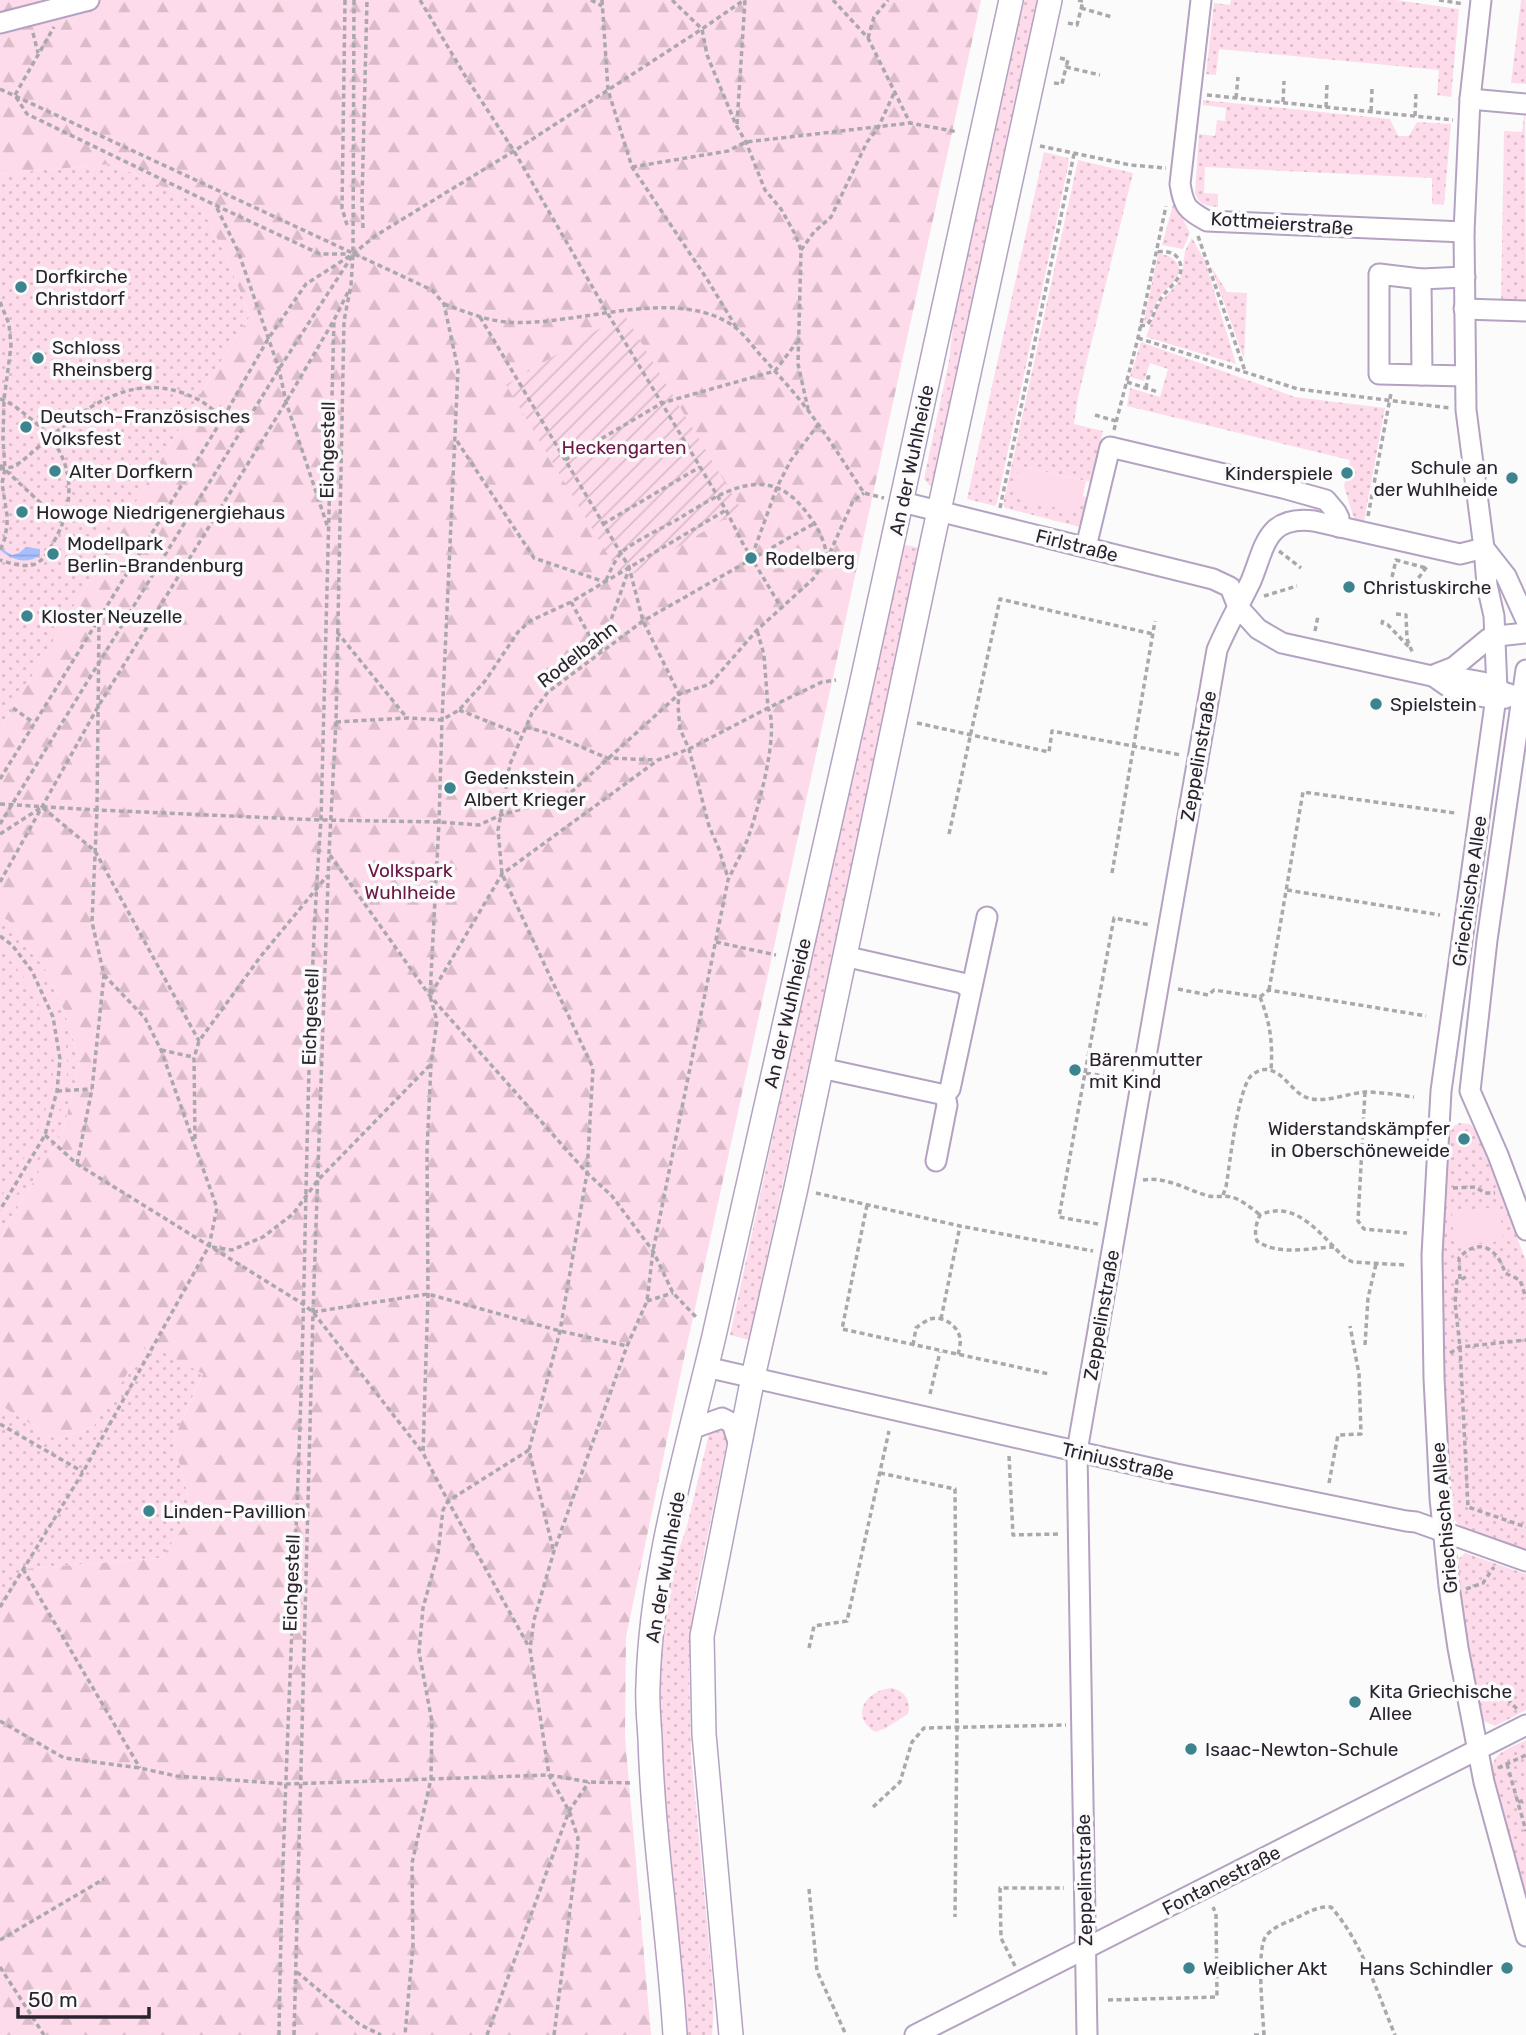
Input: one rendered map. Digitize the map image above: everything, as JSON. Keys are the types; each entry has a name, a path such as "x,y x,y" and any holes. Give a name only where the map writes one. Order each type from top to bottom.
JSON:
{"main road":[{"name":"An der Wuhlheide","path":"675,2035 651,1783 648,1687 652,1627 691,1429 902,502 1011,0"},
{"name":"An der Wuhlheide","path":"731,2035 704,1734 702,1636 753,1377 1050,0"}],"street":[{"path":"0,23 89,0"},
{"name":"Kottmeierstraße","path":"1201,0 1181,177 1183,199 1189,211 1207,221 1464,232"},
{"path":"1481,3 1469,120 1464,232 1465,376 1466,410 1485,548 1486,585 1497,636 1497,694"},
{"path":"1471,99 1526,104"},
{"path":"1465,277 1421,279 1379,274 1379,374 1465,376"},
{"path":"1421,279 1422,375"},
{"path":"1464,309 1526,311"},
{"path":"1086,547 1110,447 1326,500 1339,518 1339,527"},
{"name":"Firlstraße","path":"902,502 1213,579 1230,587 1238,607 1258,629 1282,643 1432,676 1482,682 1497,694 1521,698"},
{"path":"1238,607 1265,541 1274,531 1299,519 1460,554 1485,548"},
{"path":"1485,548 1506,576 1526,620"},
{"name":"Zeppelinstraße","path":"1087,2035 1077,1451 1217,650 1238,607"},
{"path":"1432,676 1454,667 1488,639 1526,633"},
{"path":"1521,698 1526,670"},
{"name":"Griechische Allee","path":"1497,694 1441,1091 1432,1255 1434,1378 1443,1532 1458,1647 1494,1824 1526,1936"},
{"name":"Griechische Allee","path":"1521,698 1487,940 1470,1091 1526,1229"},
{"path":"945,1095 950,1089 987,918"},
{"path":"844,956 962,983 970,989"},
{"path":"821,1068 945,1095"},
{"path":"1441,1091 1470,1091"},
{"path":"936,1161 947,1105 945,1095"},
{"name":"Triniusstraße","path":"706,1367 1176,1474 1416,1522 1526,1561"},
{"path":"691,1429 722,1418 732,1423 739,1446"},
{"name":"Fontanestraße","path":"915,2035 1477,1749 1522,1717"}],"path":[{"path":"345,0 342,208 347,225"},
{"name":"Eichgestell","path":"294,2035 313,1312 336,722 344,321 351,285 353,254 354,0"},
{"path":"363,228 367,0"},
{"path":"420,0 514,151 782,609"},
{"path":"591,0 602,6"},
{"path":"0,804 479,825 501,815 567,796 679,694 710,684 757,630 813,579 828,557 853,501 864,493 809,411 736,328 707,279 632,167 608,90 602,0"},
{"path":"672,0 702,29 707,55 765,190 781,209 801,250 798,364 809,411"},
{"path":"0,779 223,418 268,339 306,284 353,254 375,236 514,151 744,0"},
{"path":"736,125 744,0"},
{"path":"833,0 868,38 910,123"},
{"path":"868,38 874,17 888,0"},
{"path":"1068,23 1077,25 1083,1 1076,0"},
{"path":"1439,0 1481,3"},
{"path":"15,95 66,6"},
{"path":"1081,8 1112,17"},
{"path":"1055,83 1062,84 1068,60 1060,58"},
{"path":"1066,67 1100,75"},
{"path":"1236,98 1238,76"},
{"path":"1283,102 1284,81"},
{"path":"1326,107 1327,85"},
{"path":"0,89 432,290 444,304 458,369 430,996 437,1021 431,1064 427,1151 428,1294 423,1453"},
{"path":"1371,111 1372,89"},
{"path":"801,250 814,232 831,217 895,91"},
{"path":"1190,93 1469,120"},
{"path":"1415,116 1416,93"},
{"path":"15,95 27,114 216,206 320,254 353,254"},
{"path":"632,167 728,151 746,142 910,123 958,132"},
{"path":"1040,146 1181,177 1167,200 1138,338 1110,447"},
{"path":"999,510 1074,153"},
{"path":"216,206 238,251 279,369 286,402 329,531"},
{"path":"1189,211 1246,372"},
{"path":"1140,326 1147,325 1152,319 1161,298 1175,284 1181,268 1173,253 1156,252"},
{"path":"0,824 279,369 353,254"},
{"path":"0,882 99,705 286,402 334,320 351,285"},
{"path":"0,302 9,324 12,346 2,399 2,483 7,525 1,550"},
{"path":"444,304 480,317 506,322 561,320 668,307 692,309 736,328"},
{"path":"480,317 629,567 643,621 679,694 680,729 689,749 709,826 728,880"},
{"path":"279,2035 305,1196 321,820 334,320"},
{"path":"1138,338 1298,389 1466,410"},
{"path":"565,460 662,402 775,371 797,342"},
{"path":"1146,388 1148,377 1151,377"},
{"path":"1127,382 1158,392"},
{"path":"2,468 21,462 90,406 137,388 167,389 197,399 223,418"},
{"path":"0,560 25,565 39,562 48,551 67,510 70,481 66,463 51,438 31,418 2,399"},
{"path":"1366,525 1391,400"},
{"path":"1096,415 1116,421"},
{"path":"751,558 778,486 792,460 818,425"},
{"path":"456,439 534,558 605,582"},
{"path":"603,524 700,467"},
{"path":"2,468 62,523"},
{"path":"605,582 621,553 717,495 758,484 778,486 788,492 815,523 828,557"},
{"path":"336,722 407,718 442,720 459,710 485,681 518,632 530,621 570,602 726,510"},
{"name":"Rodelbahn","path":"528,1450 560,1331 587,1173 593,1068 502,874 498,830 510,764 532,713 548,692 643,621 815,523"},
{"path":"1272,545 1301,568"},
{"path":"1391,577 1396,560 1426,568"},
{"path":"1402,589 1411,592 1432,562"},
{"path":"599,653 629,567"},
{"path":"1264,596 1297,586"},
{"path":"948,834 1000,599 1153,634"},
{"path":"570,602 599,653"},
{"path":"1396,614 1406,615 1413,656"},
{"path":"1314,632 1318,616"},
{"path":"78,1164 92,1089 104,975 92,922 97,810 99,620"},
{"path":"1383,620 1382,623 1388,625 1410,649"},
{"path":"1112,873 1155,621"},
{"path":"554,2035 578,1838 569,1811 549,1775 530,1649 534,1620 554,1551 627,1346 647,1301 653,1251 728,880 748,838 761,793 771,741 772,715 768,708 764,655 757,630"},
{"path":"337,632 407,718"},
{"path":"430,996 502,874 658,760 689,749 822,682 836,680"},
{"path":"13,708 34,724"},
{"path":"459,710 522,735"},
{"path":"911,726 914,712"},
{"path":"917,723 1049,752 1052,731 1181,755"},
{"path":"526,727 551,734 607,758 658,760"},
{"path":"1269,990 1303,792 1455,813"},
{"path":"0,834 42,807"},
{"path":"42,807 95,851 199,1041"},
{"path":"329,853 430,996 587,1173 612,1196 653,1251 673,1293 696,1317"},
{"path":"195,1143 194,1058 199,1041 261,956 329,875"},
{"path":"1287,890 1440,915"},
{"path":"1098,1224 1059,1217 1085,1073 1114,918 1152,925"},
{"path":"0,936 12,945 32,971 53,1017 60,1059 57,1091 45,1135 0,1210"},
{"path":"716,942 776,954"},
{"path":"0,1606 83,1472 209,1246 217,1208 161,1050 145,1018 104,975"},
{"path":"1178,989 1208,995 1214,990 1259,997 1269,990 1426,1016"},
{"path":"1259,997 1270,1027 1273,1048 1271,1070"},
{"path":"161,1050 194,1058"},
{"path":"209,1246 232,1250 263,1237 293,1214 318,1180 431,1064"},
{"path":"1223,1195 1244,1092 1249,1078 1255,1073 1263,1069 1281,1074 1300,1095 1315,1100 1365,1092 1414,1097"},
{"path":"1085,1073 1123,1079"},
{"path":"57,1091 92,1089"},
{"path":"1365,1092 1358,1221 1364,1229 1408,1233"},
{"path":"45,1135 78,1164 313,1312 423,1453 530,1649"},
{"path":"1143,1180 1163,1179 1193,1192 1240,1200 1260,1215"},
{"path":"1436,1189 1475,1187 1489,1194 1511,1188"},
{"path":"816,1193 960,1226 1093,1251"},
{"path":"867,1205 842,1329 1049,1374"},
{"path":"1334,1247 1300,1250 1262,1245 1255,1236 1256,1224 1260,1215 1275,1210 1296,1215 1309,1222 1334,1247 1346,1259 1353,1262 1406,1265"},
{"path":"941,1319 960,1226"},
{"path":"1460,1280 1459,1258 1471,1249 1481,1247 1498,1256 1505,1273 1520,1280 1526,1278"},
{"path":"1365,1345 1368,1298 1376,1264"},
{"path":"1466,1277 1457,1281 1455,1303 1460,1347 1468,1507 1526,1528"},
{"path":"1520,1280 1526,1298"},
{"path":"647,1301 673,1293"},
{"path":"313,1312 428,1294 560,1331 627,1346"},
{"path":"913,1345 916,1328 932,1318 941,1319 951,1323 957,1331 961,1340 958,1355"},
{"path":"1329,1483 1338,1435 1361,1434 1359,1374 1350,1326"},
{"path":"1460,1347 1526,1340"},
{"path":"930,1394 940,1351"},
{"path":"0,1424 83,1472"},
{"path":"809,1648 814,1626 847,1621 889,1431"},
{"path":"405,2035 412,1945 412,1863 431,1779 432,1722 419,1653 423,1608 438,1553 443,1510 448,1502 528,1450 554,1551"},
{"path":"1009,1456 1013,1535 1059,1534"},
{"path":"880,1473 955,1489 955,1917"},
{"path":"1462,1590 1483,1583 1495,1567"},
{"path":"23,1569 140,1768"},
{"path":"1479,1690 1503,1695 1522,1717"},
{"path":"0,1721 64,1758 140,1768 176,1776 286,1784 549,1775 589,1782 651,1783"},
{"path":"873,1807 900,1782 912,1742 924,1728 1082,1725"},
{"path":"1493,1770 1526,1755"},
{"path":"1507,1764 1526,1831"},
{"path":"487,2035 569,1811 589,1782"},
{"path":"1518,1802 1526,1800"},
{"path":"0,1940 104,1880"},
{"path":"1015,1966 1001,1938 1000,1888 1064,1888"},
{"path":"809,1889 817,1971 846,2035"},
{"path":"1108,2000 1217,1997 1216,1914 1213,1907"},
{"path":"1254,2035 1264,2035 1261,1967 1265,1937 1274,1928 1321,1907 1331,1907 1344,1922 1368,1970 1395,2035"},
{"path":"0,1967 44,2035"},
{"path":"297,1972 359,2024 381,2035"}],"green space":[{"name":"Volkspark Wuhlheide","path":"0,0 981,0 680,1377 626,1637 625,1737 651,2035 0,2035 0,1607 23,1569 161,1558 193,1514 173,1440 203,1374 147,1343 93,1427 57,1440 0,1405 0,1238 63,1131 80,1062 64,1010 47,972 9,921 0,916 0,730 197,399 250,316 226,256 199,203 112,164 0,174"},
{"path":"1020,0 1041,0 935,484 930,486 924,479 949,361 958,280"},
{"path":"1231,0 1396,0 1459,9 1451,97 1437,95 1439,70 1219,49 1216,75 1206,74 1214,3 1230,5"},
{"path":"1521,0 1526,0 1526,84 1511,83"},
{"path":"1203,100 1390,119 1398,136 1409,136 1417,122 1451,124 1444,205 1432,204 1432,178 1205,167 1204,193 1218,194 1218,207 1204,204 1195,193 1199,134 1215,136 1217,120 1225,121 1226,108 1203,105"},
{"path":"1525,109 1526,305 1501,304 1504,131 1522,132"},
{"path":"1044,152 1068,158 1069,162 995,506 967,499"},
{"path":"1078,160 1133,173 1078,397 1074,424 1103,431 1091,482 1019,466 1078,513 1083,496 1088,498 1080,527 1005,508 1003,505"},
{"name":"Modellpark Berlin-Brandenburg","path":"112,164 199,203 226,256 250,316 197,399 0,730 0,174"},
{"path":"1174,201 1190,233 1183,249 1162,245"},
{"path":"1192,238 1205,261 1236,364 1146,337 1157,306 1177,284 1182,274 1185,251"},
{"path":"1158,254 1172,258 1179,269 1146,323 1144,321"},
{"path":"1211,266 1227,292 1247,293 1244,359"},
{"name":"Heckengarten","path":"624,314 741,509 623,580 506,385"},
{"path":"1141,342 1295,397 1385,408 1364,521 1354,519 1344,486 1350,460 1127,406 1130,388 1160,397 1168,369 1150,363 1144,381 1130,377"},
{"path":"1019,466 1086,481 1079,513 1012,497"},
{"path":"901,544 920,548 749,1340 730,1335"},
{"path":"0,916 9,921 47,972 64,1010 80,1062 63,1131 0,1238"},
{"path":"0,928 21,949 48,991 61,1024 67,1055 66,1084 59,1112 34,1166 0,1222 0,1199 36,1138 51,1093 54,1062 46,1019 27,981 0,948"},
{"path":"1460,1123 1470,1124 1477,1132 1526,1261 1526,1549 1459,1525 1450,1514 1441,1363 1442,1226 1448,1136 1454,1126"},
{"path":"1500,1207 1503,1241 1454,1245 1452,1211"},
{"path":"147,1343 203,1373 173,1440 193,1514 161,1558 23,1569 0,1607 0,1405 57,1440 93,1427"},
{"path":"721,1426 726,1430 727,1441 696,1592 689,1664 691,1753 714,2006 712,2035 687,2035 667,1869 656,1683 669,1578 687,1526 710,1429"},
{"path":"1465,1553 1526,1574 1526,1710 1495,1726 1481,1720 1473,1680 1454,1563"},
{"path":"892,1688 906,1698 909,1705 908,1714 875,1732 863,1718 864,1704 875,1693"},
{"path":"1526,1740 1526,1904 1492,1767 1501,1753"}],"water":[{"path":"26,547 40,549 40,555 30,560 20,560 0,550 12,555"}],"place":[{"name":"Dorfkirche Christdorf","path":"21,287"},
{"name":"Schloss Rheinsberg","path":"38,358"},
{"name":"Deutsch-Französisches Volksfest","path":"26,427"},
{"name":"Alter Dorfkern","path":"55,471"},
{"name":"Kinderspiele","path":"1347,473"},
{"name":"Schule an der Wuhlheide","path":"1512,478"},
{"name":"Howoge Niedrigenergiehaus","path":"22,512"},
{"name":"Modellpark Berlin-Brandenburg","path":"53,554"},
{"name":"Rodelberg","path":"751,558"},
{"name":"Christuskirche","path":"1349,587"},
{"name":"Kloster Neuzelle","path":"27,616"},
{"name":"Spielstein","path":"1376,704"},
{"name":"Gedenkstein Albert Krieger","path":"450,788"},
{"name":"Bärenmutter mit Kind","path":"1075,1070"},
{"name":"Widerstandskämpfer in Oberschöneweide","path":"1464,1139"},
{"name":"Linden-Pavillion","path":"149,1511"},
{"name":"Kita Griechische Allee","path":"1355,1702"},
{"name":"Isaac-Newton-Schule","path":"1191,1749"},
{"name":"Weiblicher Akt","path":"1189,1968"},
{"name":"Hans Schindler","path":"1507,1968"}]}
